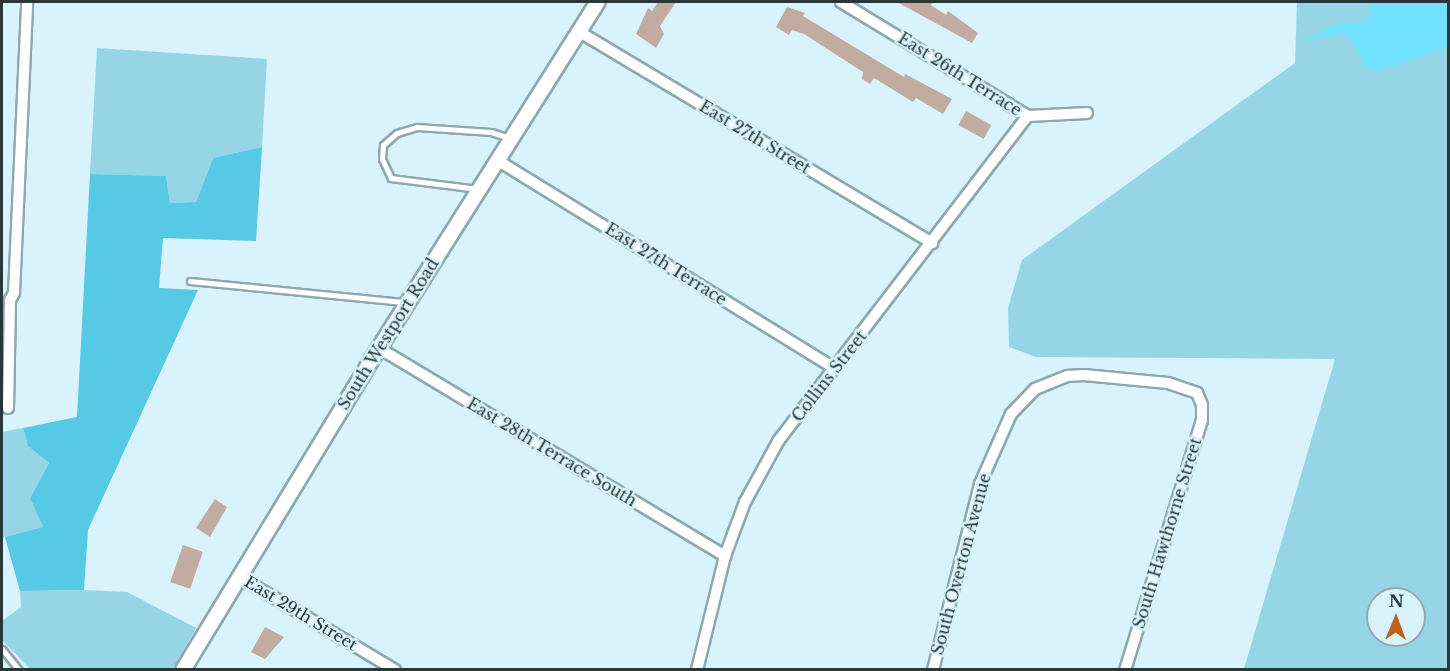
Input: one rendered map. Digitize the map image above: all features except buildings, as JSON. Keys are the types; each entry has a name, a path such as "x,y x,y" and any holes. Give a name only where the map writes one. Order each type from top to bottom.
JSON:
{"street":[{"path":"8,408 6,303 14,293 27,2"},
{"name":"South Westport Road","path":"183,669 379,348 598,2"},
{"name":"East 26th Terrace","path":"841,2 1028,116 1087,113"},
{"name":"East 27th Street","path":"578,31 932,243"},
{"name":"Collins Street","path":"697,669 725,556 745,502 770,455 1028,116"},
{"name":"East 27th Terrace","path":"496,160 835,369"},
{"name":"East 28th Terrace South","path":"379,348 725,556"},
{"name":"South Overton Avenue","path":"933,669 980,484 1011,414 1025,397 1050,381 1084,375 1168,382 1199,397"},
{"name":"South Hawthorne Street","path":"1125,669 1202,420 1199,397"},
{"name":"East 29th Street","path":"238,576 394,669"}],"lane":[{"path":"478,189 391,178 382,159 382,145 397,134 417,127 491,132 510,138"},
{"path":"190,281 408,302"},
{"path":"2,649 19,669"}],"shaded area":[{"path":"1297,2 1448,2 1448,669 1244,669 1335,359 1036,357 1009,347 1008,308 1022,260 1295,63"},
{"path":"1370,2 1448,2 1448,47 1379,71 1366,68 1355,45 1344,33 1301,41 1334,25 1369,21"},
{"path":"97,48 267,59 262,147 213,158 196,202 170,203 166,176 90,174"},
{"path":"262,147 256,241 163,238 159,288 198,290 88,530 84,590 20,591 5,537 43,527 30,498 49,463 28,446 23,428 77,417 90,174 166,176 170,203 196,202 213,158"},
{"path":"23,428 28,446 49,463 30,498 43,527 2,538 2,432"},
{"path":"20,591 127,592 196,628 173,669 31,670 2,640 2,621 21,607"}]}
